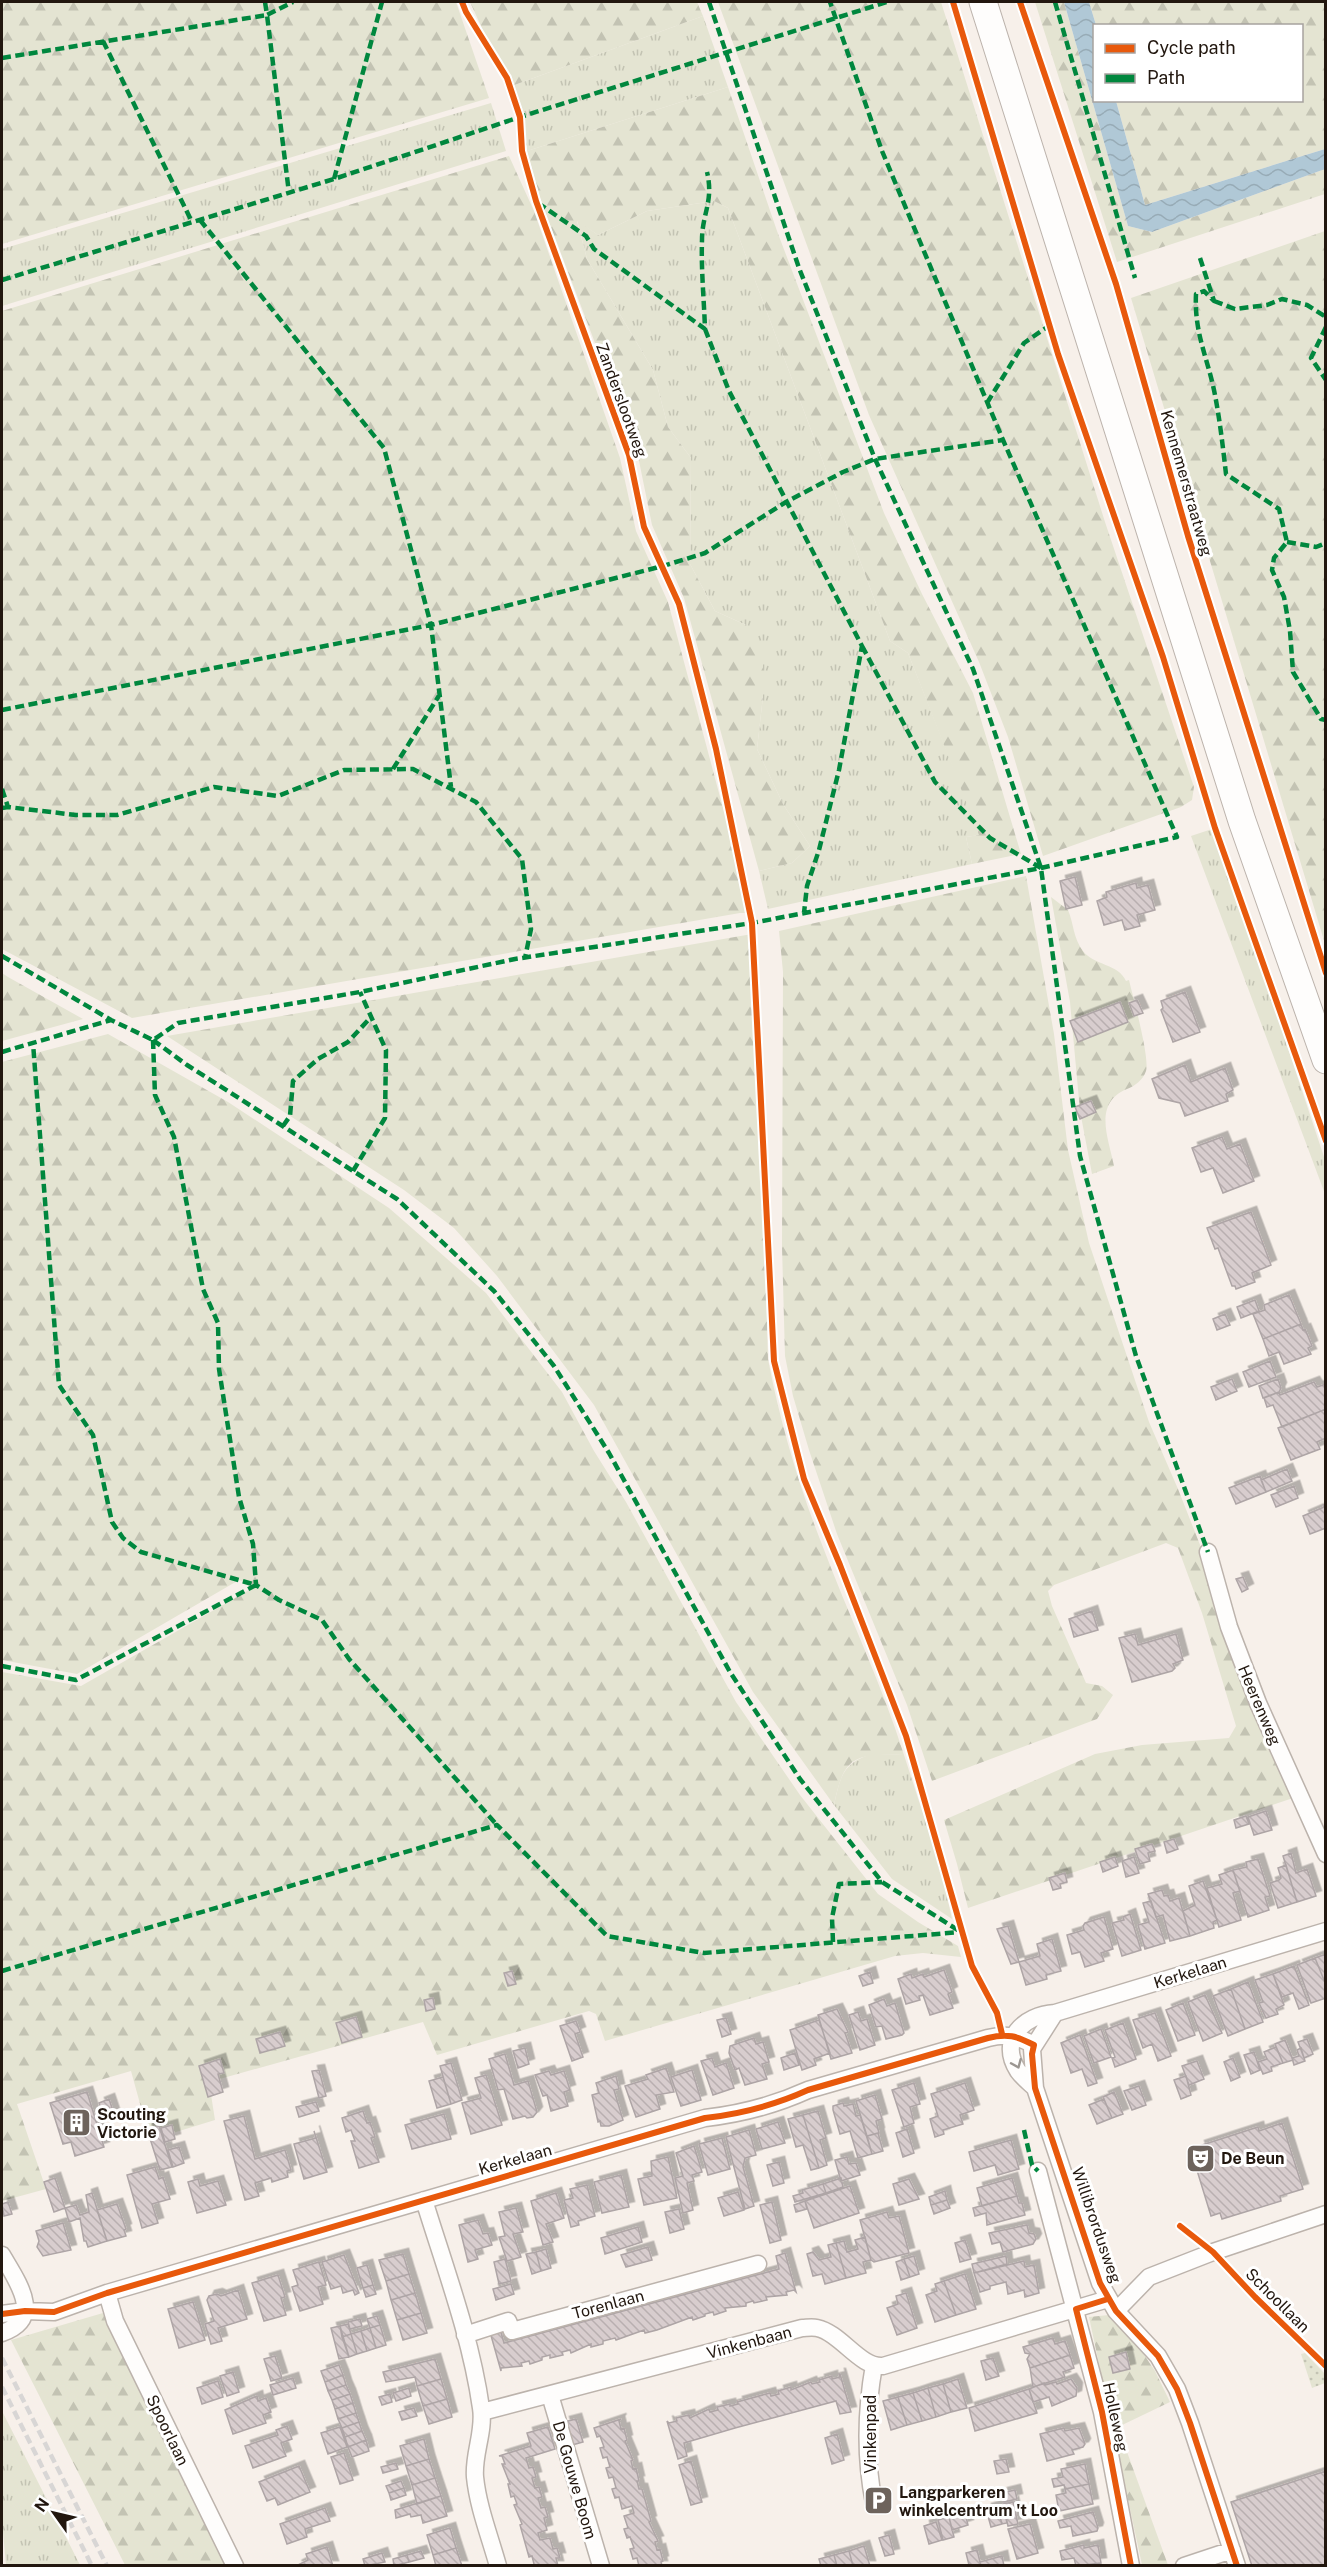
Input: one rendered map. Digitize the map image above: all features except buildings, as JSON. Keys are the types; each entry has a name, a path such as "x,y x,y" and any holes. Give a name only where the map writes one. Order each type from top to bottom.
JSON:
{"main road":[{"path":"983,2 1242,821 1326,1060"}],"street":[{"name":"Heerenweg","path":"1208,1551 1229,1627 1258,1703 1326,1854"},
{"name":"Kerkelaan","path":"2,2314 25,2311 54,2312 107,2293 705,2118 734,2115 790,2098 808,2090 1002,2034 1016,2035 1025,2022 1035,2016 1055,2013 1326,1931"},
{"path":"1016,2035 1034,2044 1055,2013"},
{"name":"Willibrordusweg","path":"1016,2035 1012,2051 1015,2064 1019,2072 1035,2088"},
{"name":"Willibrordusweg","path":"1034,2044 1032,2054 1035,2088 1100,2283 1112,2305 1158,2356 1177,2389 1234,2558"},
{"name":"Holleweg","path":"1038,2171 1102,2412 1131,2565"},
{"path":"424,2200 465,2335 482,2412 475,2475 480,2504 498,2565"},
{"path":"874,2365 883,2366 1076,2309 1112,2305 1149,2277 1213,2252 1326,2214"},
{"path":"2,2255 20,2286 25,2311 18,2325 2,2332"},
{"name":"Torenlaan","path":"465,2335 508,2321 512,2331 758,2264"},
{"name":"Spoorlaan","path":"107,2293 115,2321 235,2565"},
{"name":"Vinkenbaan","path":"482,2412 802,2328 816,2328 827,2332 864,2361 874,2365"},
{"name":"Vinkenpad","path":"874,2365 870,2388 868,2473 874,2503"},
{"name":"De Gouwe Boom","path":"550,2395 601,2565"},
{"path":"1186,2565 1234,2558"}],"green space":[{"path":"2,2 456,2 489,98 2,244"},
{"path":"470,2 697,2 703,16 509,87"},
{"path":"718,2 941,2 1105,522 1194,787 1192,800 1181,807 1043,856 1008,737 979,662 869,415"},
{"path":"1035,2 1064,2 1128,226 1152,232 1325,169 1325,194 1117,262"},
{"path":"1089,2 1325,2 1325,149 1145,205 1116,102 1303,102 1303,24 1096,24"},
{"path":"703,16 728,87 527,151 509,87"},
{"path":"728,87 777,231 884,513 922,594 973,693 1021,854 972,864 966,837 979,835 908,653 890,641 728,208 714,201 647,211 598,235 577,221 587,259 653,370 668,427 691,458 690,564 715,611 746,625 763,650 763,696 757,749 783,804 810,846 792,863 759,871 684,598 652,525 638,456 541,201 527,151"},
{"path":"491,103 506,151 2,306 2,249"},
{"path":"509,156 534,211 620,458 636,531 668,602 751,913 740,913 132,1018 2,949 2,311"},
{"path":"714,201 728,208 890,641 908,653 980,835 966,837 972,864 768,909 759,871 792,863 810,846 783,804 757,749 763,696 746,625 715,611 690,564 691,458 668,427 653,370 587,259 577,220 598,235 647,211"},
{"path":"1326,231 1325,944 1131,298"},
{"path":"1215,828 1325,1160 1325,1194 1191,836"},
{"path":"1026,876 1054,1034 1068,1150 1089,1243 1149,1422 1178,1489 1299,1796 968,1908 944,1820 1095,1754 1142,1745 1229,1738 1236,1726 1202,1613 1178,1548 1166,1543 1054,1585 1048,1591 1052,1606 1086,1683 1102,1686 1113,1695 1097,1719 932,1781 907,1705 837,1534 793,1396 785,1356 782,1247 783,972 779,931"},
{"path":"1051,897 1068,910 1077,941 1087,956 1118,971 1126,981 1129,980 1146,1054 1147,1064 1143,1077 1136,1084 1116,1095 1106,1112 1107,1133 1114,1166 1092,1174 1080,1111 1070,1002"},
{"path":"752,934 757,963 768,1359 790,1452 805,1497 904,1755 874,1755 854,1761 842,1776 834,1805 753,1692 594,1405 497,1276 454,1228 404,1190 167,1036"},
{"path":"2,973 8,977 83,1019 2,1041"},
{"path":"108,1034 228,1102 389,1208 486,1293 562,1392 594,1451 626,1502 736,1702 800,1795 878,1894 958,1946 961,1957 923,1953 895,1956 605,2041 596,2014 589,2011 437,2055 423,2022 209,2082 215,2120 150,2140 131,2071 17,2104 46,2189 2,2201 2,1672 81,1686 256,1586 239,1580 77,1674 2,1660 2,1062"},
{"path":"872,1754 904,1755 941,1869 952,1919 892,1879 834,1805 838,1787 848,1767"},
{"path":"103,2313 226,2565 125,2565 11,2340"},
{"path":"1109,2315 1141,2350 1155,2371 1170,2402 1118,2427 1168,2565 1142,2565 1089,2317"},
{"path":"1305,2353 1325,2374 1325,2383 1312,2388 1301,2354"},
{"path":"2,2411 80,2565 6,2565 2,2522"}],"water":[{"path":"1064,2 1089,2 1096,24 1093,24 1093,102 1116,102 1145,205 1325,149 1325,169 1152,232 1128,226"}],"railway":[{"path":"2,2358 107,2566"},
{"path":"2,2387 92,2566"}],"marked path":[{"path":"265,2 267,15 293,2"},
{"path":"334,179 382,2"},
{"path":"709,2 799,268 875,459 973,669 1041,868 1080,1156 1136,1356 1208,1552"},
{"path":"2,956 111,1020 153,1040 178,1023 360,992 515,959 752,923 1041,868 1177,837 1003,440 882,151 830,2"},
{"path":"2,280 334,179 520,117 887,2"},
{"path":"1055,2 1135,278"},
{"path":"2,58 267,15 289,193"},
{"path":"103,41 192,222"},
{"path":"538,203 586,236 594,249 705,329 702,251 709,191 707,172"},
{"path":"200,220 384,448 431,625 451,787"},
{"path":"1200,258 1214,301 1204,291 1196,294 1197,321 1215,395 1226,474 1279,509 1287,542 1274,558 1272,570 1284,597 1290,631 1293,672 1321,719 1326,720"},
{"path":"1214,301 1235,309 1267,305 1282,299 1307,305 1326,317"},
{"path":"987,403 1024,343 1050,325"},
{"path":"1326,327 1311,358 1326,380"},
{"path":"705,329 729,391 862,646 839,770 819,850 807,886 804,913"},
{"path":"2,710 431,625 663,566 705,553 786,502 843,472 875,459 1003,440"},
{"path":"1287,542 1316,547 1326,543"},
{"path":"862,646 935,782 990,838 1041,868"},
{"path":"393,769 440,694"},
{"path":"2,808 76,815 117,815 214,787 278,796 344,770 413,769 476,802 522,859 531,929 525,958"},
{"path":"2,789 8,807"},
{"path":"353,1171 385,1118 386,1050 360,992"},
{"path":"283,1126 290,1116 293,1081 318,1059 348,1042 371,1017"},
{"path":"2,1052 111,1020"},
{"path":"153,1040 187,1065 397,1199 494,1291 554,1366 609,1453 730,1672 800,1779 882,1882 961,1932"},
{"path":"153,1040 155,1095 174,1137 203,1289 218,1323 219,1369 239,1497 253,1544 256,1585 279,1600 322,1620 349,1659 497,1825"},
{"path":"2,1666 76,1680 256,1585 141,1552 123,1538 112,1522 93,1435 59,1385 33,1043"},
{"path":"2,1971 497,1825 607,1936 704,1953 961,1932"},
{"path":"833,1942 832,1918 839,1884 882,1882"},
{"path":"1024,2130 1032,2165 1038,2171"}],"cycle path":[{"name":"Zanderslootweg","path":"462,2 507,78 520,117 522,151 536,201 629,455 644,527 679,604 716,749 752,923 774,1361 804,1479 906,1736 972,1966 997,2013 1002,2034"},
{"path":"953,2 1058,354 1163,657 1215,828 1326,1141"},
{"name":"Kennemerstraatweg","path":"1020,2 1116,284 1188,536 1326,973"},
{"path":"2,2314 25,2311 54,2312 107,2293 705,2118 757,2108 808,2090 988,2038 1012,2036 1034,2045 1032,2054 1035,2088 1100,2283 1116,2311 1158,2356 1177,2389 1237,2566"},
{"name":"Schoollaan","path":"1180,2226 1213,2252 1255,2297 1326,2366"},
{"path":"1108,2299 1076,2309 1102,2412 1131,2566"}],"place":[{"name":"Scouting Victorie","path":"76,2123"},
{"name":"De Beun","path":"1200,2158"},
{"name":"Langparkeren winkelcentrum 't Loo","path":"878,2501"}]}
